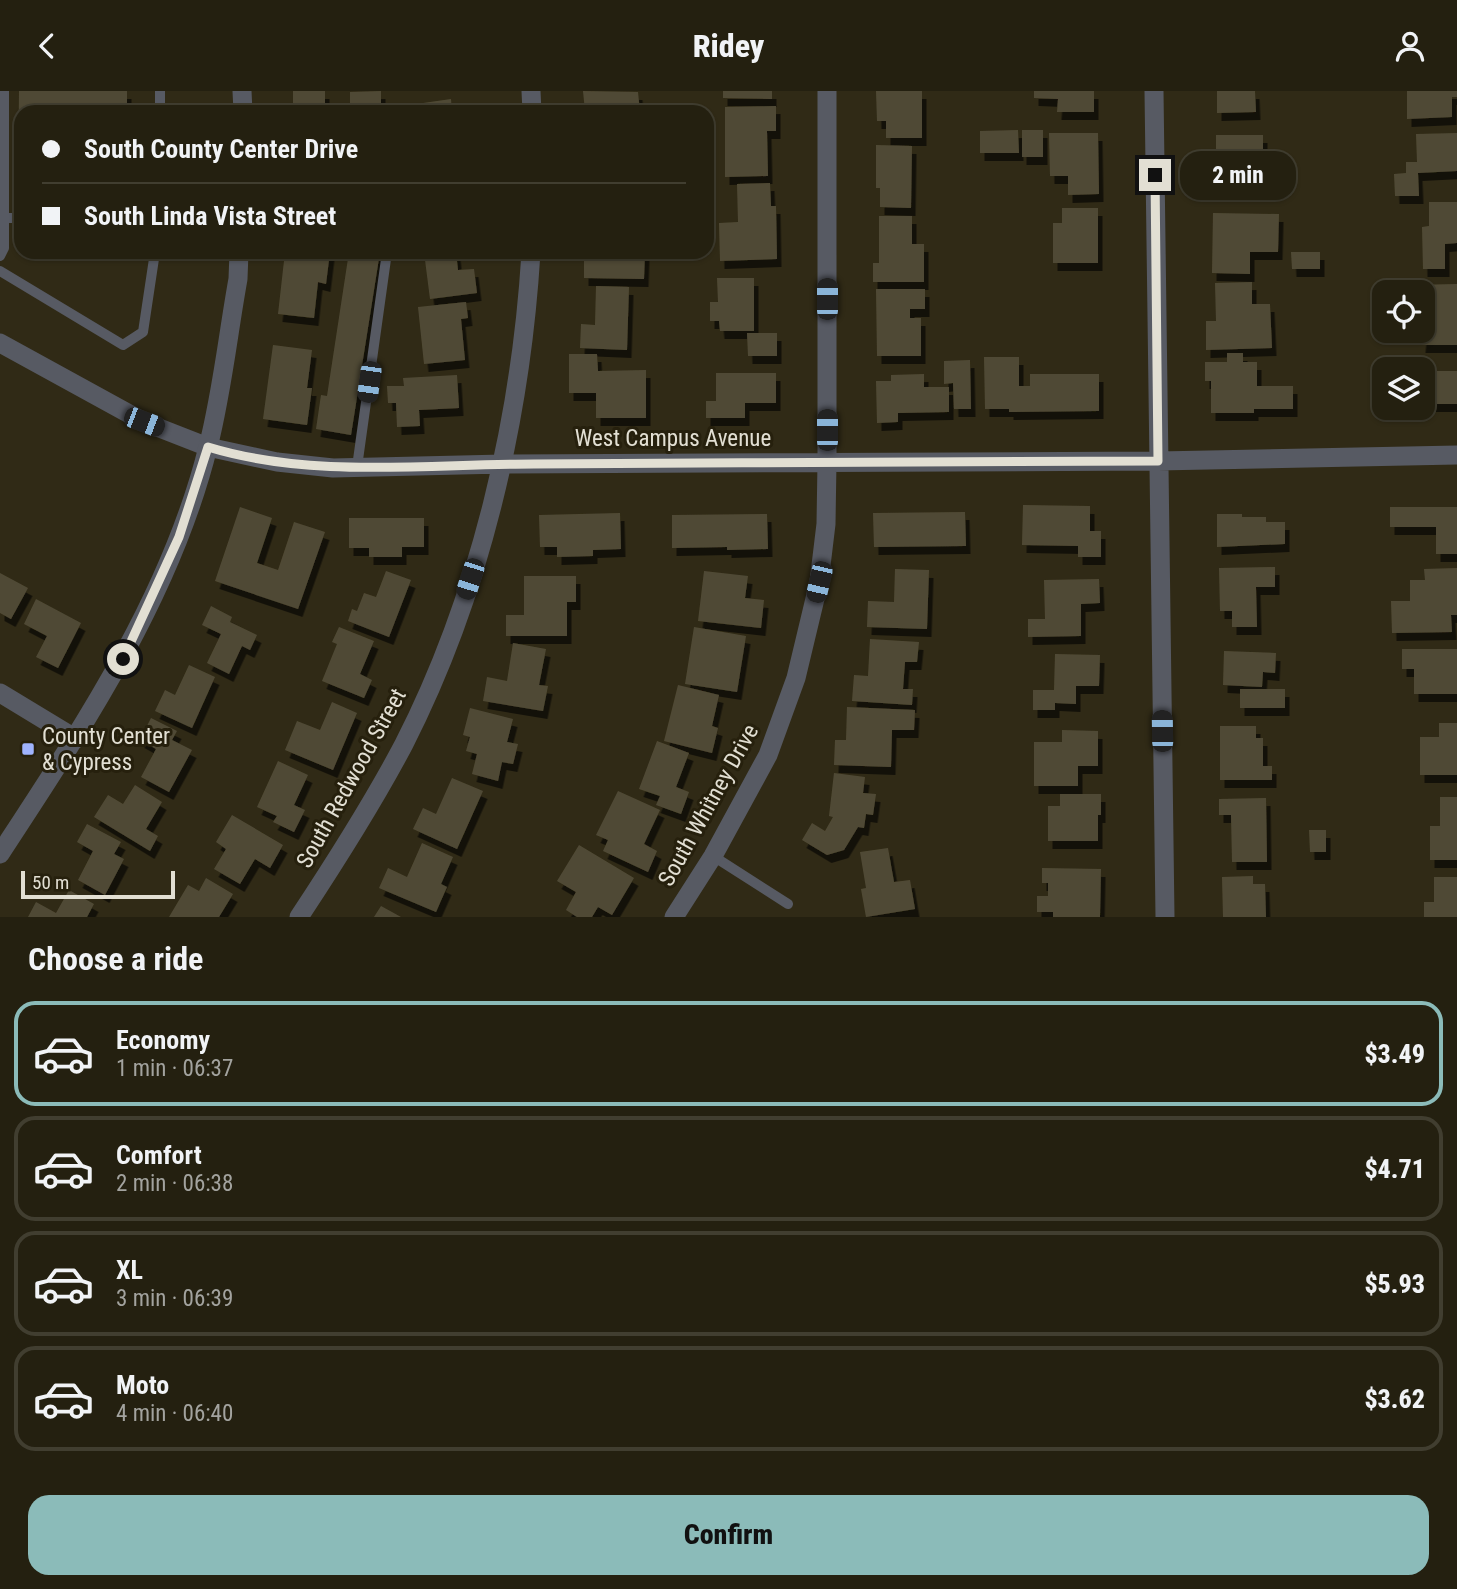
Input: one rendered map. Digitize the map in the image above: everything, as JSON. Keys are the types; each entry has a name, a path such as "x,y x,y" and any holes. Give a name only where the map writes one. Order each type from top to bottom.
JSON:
{"street":[{"name":"South Whitney Drive","path":"674,917 713,856 768,755 796,678 819,582 826,524 827,91"},
{"path":"1154,91 1165,917"},
{"path":"0,854 76,739 123,659 173,549 208,447 238,279 239,259"},
{"name":"South Redwood Street","path":"299,917 404,743 453,632 503,464 528,302 531,259"},
{"name":"West Campus Avenue","path":"0,343 144,422 208,447 277,463 333,468 503,464 1158,461 1457,455"},
{"path":"0,692 76,739"}],"lane":[{"path":"0,256 4,248 4,91"},
{"path":"4,218 14,218"},
{"path":"0,271 122,345 143,332 154,259"},
{"path":"357,467 386,259"},
{"path":"713,856 788,904"}],"building":[{"path":"19,91 127,91 127,105 19,105"},
{"path":"293,91 325,91 325,105 293,105"},
{"path":"381,91 381,105 350,105 350,92"},
{"path":"583,91 638,92 639,105 584,105"},
{"path":"723,91 772,91 772,99 723,98"},
{"path":"876,91 922,91 922,138 886,138 886,121 877,121"},
{"path":"1034,91 1094,91 1094,112 1057,112 1058,99 1034,98"},
{"path":"1217,91 1255,91 1256,112 1217,113"},
{"path":"1407,91 1457,91 1457,97 1452,97 1452,117 1407,119"},
{"path":"451,99 451,105 423,105"},
{"path":"776,106 776,131 767,131 768,176 725,177 725,107"},
{"path":"1018,130 1019,153 980,153 980,131"},
{"path":"1022,130 1043,130 1043,157 1022,157"},
{"path":"1049,133 1098,133 1099,194 1068,195 1068,176 1050,176"},
{"path":"1457,133 1457,171 1418,173 1419,196 1395,196 1394,174 1406,173 1406,162 1417,162 1416,134"},
{"path":"1216,135 1263,135 1263,190 1216,190"},
{"path":"876,145 912,146 911,208 880,207 880,188 876,188"},
{"path":"770,183 771,206 776,206 777,259 720,261 719,223 738,222 737,184"},
{"path":"1429,202 1457,202 1457,243 1445,244 1445,269 1423,269 1422,227 1429,226"},
{"path":"1062,208 1098,208 1098,263 1053,263 1053,223 1062,223"},
{"path":"1213,213 1279,214 1278,252 1250,252 1250,274 1212,273"},
{"path":"879,216 912,216 912,244 924,244 924,282 873,282 873,263 879,263"},
{"path":"1291,252 1320,252 1320,269 1292,269"},
{"path":"284,259 329,259 326,284 318,282 314,318 278,314"},
{"path":"348,259 379,259 351,435 316,429 321,395 327,396"},
{"path":"425,259 457,259 458,270 474,269 477,293 430,299"},
{"path":"584,259 645,259 644,279 584,278"},
{"path":"717,278 754,278 754,331 720,331 719,321 710,321 710,302 718,302"},
{"path":"1252,282 1252,304 1270,304 1272,348 1206,350 1206,321 1216,321 1215,283"},
{"path":"1435,284 1457,284 1457,345 1421,345 1435,343"},
{"path":"596,286 629,287 627,350 580,348 581,324 595,325"},
{"path":"876,289 925,289 925,309 910,309 910,318 921,318 921,356 877,356"},
{"path":"466,302 468,318 461,319 465,360 424,364 418,307"},
{"path":"747,333 777,333 777,356 748,356"},
{"path":"273,345 312,350 307,388 312,388 307,425 263,419"},
{"path":"1227,353 1243,353 1243,362 1257,362 1257,386 1293,386 1293,409 1211,413 1211,381 1205,381 1205,362 1227,362"},
{"path":"569,354 597,354 598,371 646,370 646,418 596,418 596,393 569,393"},
{"path":"984,357 1019,357 1019,386 1030,386 1030,374 1099,374 1099,411 1009,412 1009,409 985,409"},
{"path":"970,360 971,409 954,409 953,383 944,384 944,361"},
{"path":"1435,371 1457,371 1457,404 1435,404"},
{"path":"716,373 776,373 776,403 745,403 745,418 706,418 706,401 716,401"},
{"path":"924,374 924,387 949,387 949,412 898,413 898,422 877,423 876,381 891,381 891,375"},
{"path":"457,375 459,408 419,410 420,426 397,427 396,403 388,403 387,386 404,386 403,378"},
{"path":"1023,505 1090,506 1090,531 1101,531 1101,557 1078,557 1078,546 1022,545"},
{"path":"240,507 272,518 257,563 278,570 294,522 325,532 298,609 215,581"},
{"path":"1390,507 1457,507 1457,554 1436,554 1436,527 1390,527"},
{"path":"965,512 966,546 874,547 873,513"},
{"path":"620,513 621,549 593,550 593,556 557,557 557,547 540,547 539,515"},
{"path":"767,514 768,549 672,548 672,515"},
{"path":"1217,514 1242,514 1242,517 1266,517 1266,522 1285,522 1285,544 1217,547"},
{"path":"349,518 424,518 424,547 402,547 402,557 369,557 369,548 349,548"},
{"path":"1275,567 1275,587 1256,587 1257,627 1232,627 1232,611 1220,611 1219,568"},
{"path":"1457,568 1457,615 1451,615 1452,632 1392,633 1391,601 1410,601 1410,580 1425,580 1424,569"},
{"path":"895,569 929,570 927,629 867,627 868,601 894,602"},
{"path":"386,571 411,580 389,637 348,621 352,609 357,611 364,593 376,597"},
{"path":"704,571 748,576 745,598 764,600 761,628 698,621"},
{"path":"0,573 28,588 11,619 0,613"},
{"path":"524,576 576,576 576,602 567,602 567,636 506,636 506,615 524,615"},
{"path":"1099,579 1100,603 1081,604 1081,636 1028,637 1028,619 1045,619 1044,580"},
{"path":"36,599 81,623 58,668 36,657 47,636 24,624"},
{"path":"211,606 232,617 230,622 257,635 250,650 242,646 229,674 207,663 221,634 202,625"},
{"path":"339,627 374,641 360,674 372,680 364,698 322,681 337,644 332,642"},
{"path":"694,627 746,636 737,692 685,684"},
{"path":"870,639 919,642 917,662 905,662 903,689 913,689 912,705 852,701 854,675 868,676"},
{"path":"513,643 546,649 539,685 548,686 543,711 483,701 487,677 507,681"},
{"path":"1402,649 1457,649 1457,694 1414,694 1414,669 1402,669"},
{"path":"1224,651 1276,653 1275,673 1263,672 1262,687 1223,685"},
{"path":"1055,654 1100,655 1099,686 1076,686 1076,704 1055,703 1055,710 1033,710 1033,690 1054,690"},
{"path":"189,665 215,677 192,728 155,711 165,690 175,695"},
{"path":"678,685 719,695 712,726 718,728 712,753 664,741"},
{"path":"1240,689 1285,689 1285,708 1240,708"},
{"path":"332,702 357,713 333,770 285,750 297,721 320,730"},
{"path":"847,707 915,710 914,730 892,730 891,767 834,765 835,740 846,740"},
{"path":"470,708 513,719 507,742 518,744 513,764 502,762 498,781 472,774 477,754 466,751 470,737 463,735"},
{"path":"151,718 177,731 172,740 192,750 169,792 141,777 156,749 140,740"},
{"path":"1439,723 1457,723 1457,775 1420,775 1420,737 1439,737"},
{"path":"1220,726 1256,726 1256,738 1263,738 1263,766 1272,766 1272,780 1220,780"},
{"path":"1062,730 1098,731 1098,766 1078,766 1078,786 1034,786 1034,742 1062,742"},
{"path":"657,741 689,753 676,787 689,792 681,814 656,805 660,796 639,789"},
{"path":"278,761 308,775 294,805 305,810 294,832 273,822 277,816 257,807"},
{"path":"834,773 865,777 863,793 876,794 873,815 866,814 864,828 858,827 844,850 827,855 802,840 812,823 825,831 833,817 829,816"},
{"path":"452,778 483,791 457,849 413,829 423,808 436,814"},
{"path":"135,785 162,802 146,829 158,836 150,851 94,817 108,795 123,804"},
{"path":"618,791 660,810 644,844 657,851 648,872 603,851 608,840 596,835"},
{"path":"1060,794 1101,794 1098,841 1048,841 1048,806 1060,806"},
{"path":"1440,797 1457,797 1457,860 1430,860 1430,826 1440,826"},
{"path":"1266,798 1267,862 1232,862 1231,815 1219,815 1219,799"},
{"path":"232,815 283,845 270,868 255,859 240,884 214,869 226,849 216,842"},
{"path":"87,824 121,842 114,854 124,859 105,895 78,880 93,851 77,842"},
{"path":"1309,830 1326,830 1326,852 1310,852"},
{"path":"422,843 453,857 441,884 447,887 436,912 379,888 388,868 407,877"},
{"path":"579,845 634,878 612,915 598,907 592,917 577,917 566,910 576,892 557,881"},
{"path":"888,848 894,882 910,880 915,909 866,917 861,889 866,888 860,852"},
{"path":"1042,868 1101,869 1100,917 1053,917 1053,912 1037,912 1037,896 1048,896 1048,883 1042,883"},
{"path":"1253,876 1253,884 1265,884 1266,917 1223,917 1222,877"},
{"path":"1434,877 1457,877 1457,917 1424,917 1424,902 1434,902"},
{"path":"206,878 233,894 219,917 169,917 188,885 199,891"},
{"path":"69,890 94,904 87,917 28,917 36,902 56,913"},
{"path":"381,906 401,917 374,917"}],"place":[{"name":"County Center & Cypress","path":"28,749"}],"route":[{"path":"123,659 179,537 208,447 277,463 333,468 503,464 1158,461 1155,175"}]}
